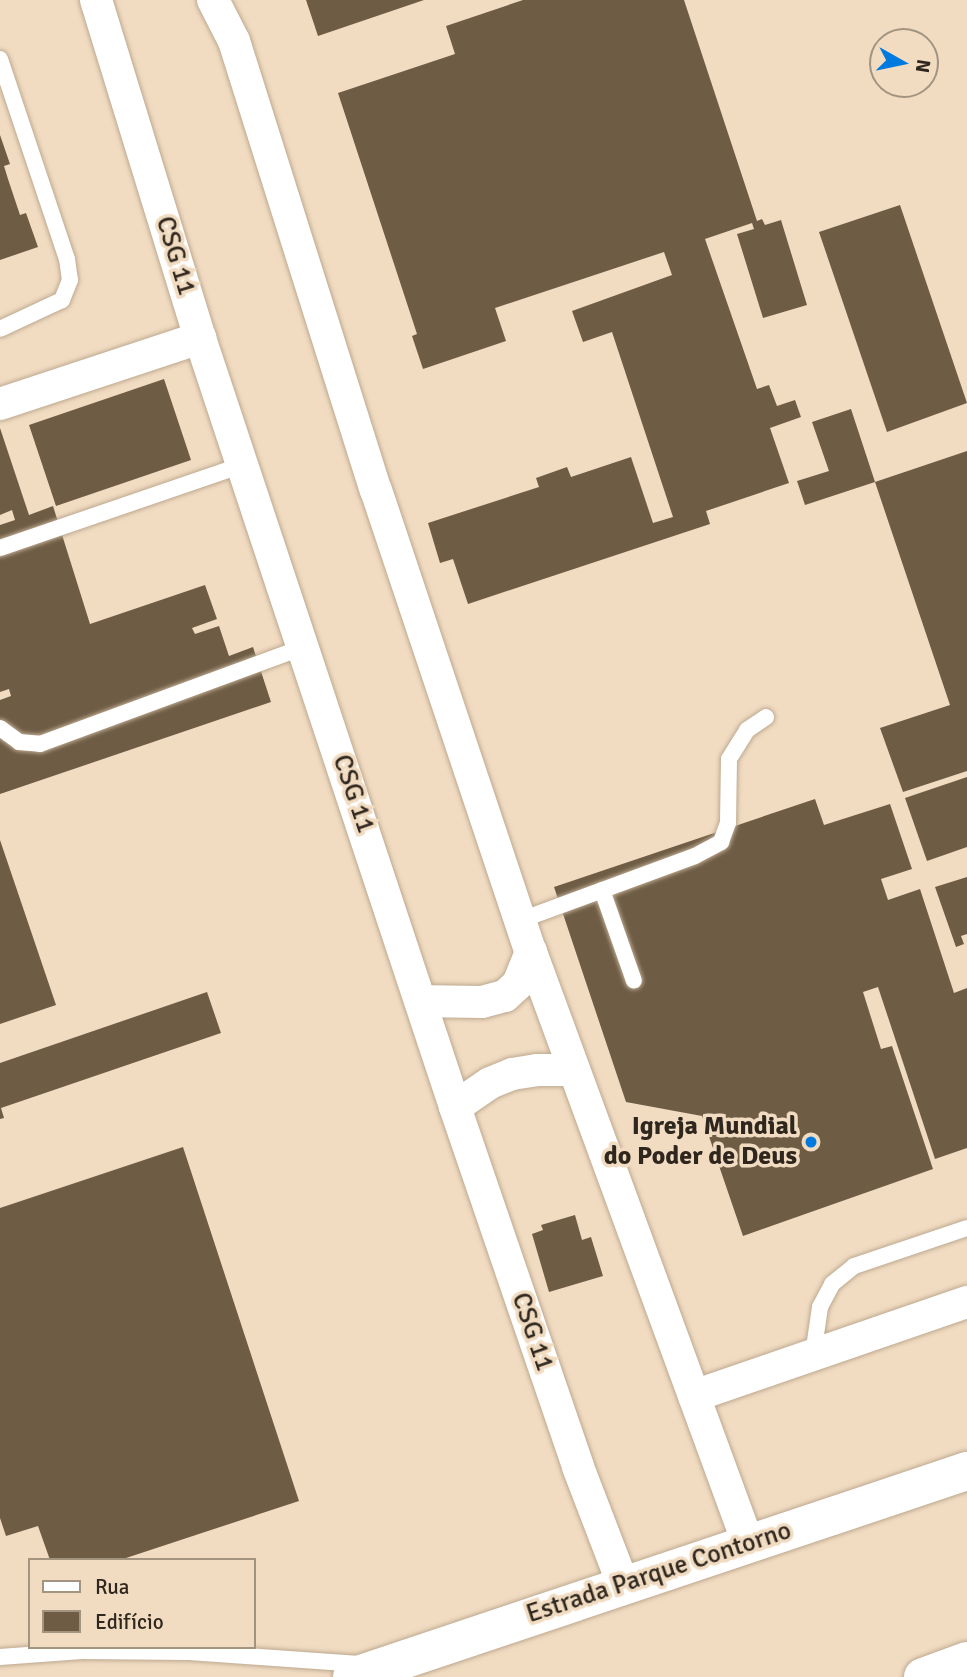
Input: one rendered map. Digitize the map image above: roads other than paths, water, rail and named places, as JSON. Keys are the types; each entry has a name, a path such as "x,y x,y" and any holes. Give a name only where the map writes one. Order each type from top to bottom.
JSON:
{"highway":[{"name":"Estrada Parque Contorno","path":"368,1672 622,1584 967,1471"},
{"path":"923,1677 967,1661"}],"street":[{"name":"CSG 11","path":"96,0 200,338 455,1107 578,1466 622,1584"},
{"path":"213,0 234,41 376,490 531,952 748,1543"},
{"path":"0,404 200,338"},
{"path":"422,1001 482,1002 505,996 518,984 531,952"},
{"path":"455,1107 489,1083 512,1074 537,1070 574,1070"},
{"path":"694,1396 967,1302"}],"lane":[{"path":"0,59 67,259 71,280 62,300 0,329"},
{"path":"0,548 243,465"},
{"path":"0,729 19,742 40,744 304,647"},
{"path":"521,920 695,856 721,842 728,823 729,759 747,730 766,717"},
{"path":"602,890 634,981"},
{"path":"813,1355 820,1307 832,1284 854,1266 967,1228"},
{"path":"0,1657 82,1651 189,1652 368,1672"}],"place":[{"name":"Igreja Mundial do Poder de Deus","path":"811,1142"}]}
